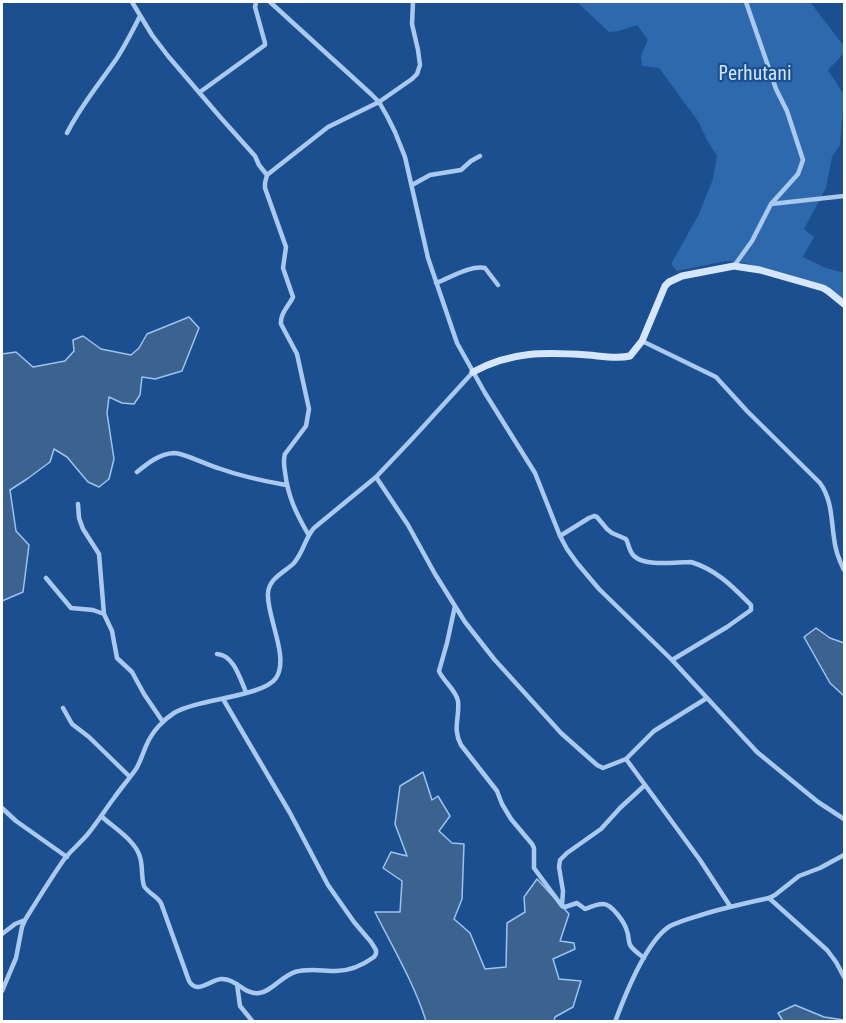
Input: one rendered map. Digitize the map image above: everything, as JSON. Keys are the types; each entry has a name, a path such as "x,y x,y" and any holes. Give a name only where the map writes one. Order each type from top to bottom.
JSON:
{"street":[{"path":"132,2 168,56 255,156 267,175"},
{"path":"200,92 265,45 255,7 256,2"},
{"path":"270,2 379,102 401,147 428,258 457,343 535,473 560,536 577,563 764,759 818,802 844,819"},
{"path":"308,534 296,514 286,485 285,453 306,426 309,409 297,354 281,324 284,311 293,297 283,268 286,247 265,188 267,175 328,127 379,102 412,79 420,65 412,24 413,2"},
{"path":"734,266 752,241 771,204 798,174 803,160 746,2"},
{"path":"68,133 85,101 125,46 140,16"},
{"path":"412,185 430,175 461,170 480,156"},
{"path":"771,204 844,196"},
{"path":"2,991 16,958 25,920 67,857 130,777 141,760 147,742 163,722 174,713 273,682 279,672 280,661 269,604 269,586 300,556 308,534 376,477 473,372 503,360 546,352 630,356 642,341 665,286 669,282 681,276 734,266 760,270 823,288 844,304"},
{"path":"436,283 481,267 485,268 498,285"},
{"path":"642,341 716,377 820,483 828,496 834,540 844,570"},
{"path":"137,472 162,455 178,454 219,469 286,485"},
{"path":"376,477 408,525 455,606 494,659 561,733 603,768 626,759 654,731 707,698"},
{"path":"78,504 79,519 83,530 99,554 104,614 112,631 117,658 132,672 163,722"},
{"path":"560,536 589,518 597,517 607,529 626,539 630,551 639,560 696,564 723,578 751,605 751,610 727,627 672,660"},
{"path":"46,578 71,608 93,610 104,614"},
{"path":"455,606 439,671 458,699 457,738 497,791 511,819 532,844 534,868 562,906"},
{"path":"217,654 223,654 229,658 246,692"},
{"path":"101,816 136,847 141,859 144,886 161,903 191,985 200,987 228,979 245,990 259,993 265,992 294,972 352,969 374,957 376,950 328,885 290,813 223,699"},
{"path":"63,708 72,724 89,737 130,777"},
{"path":"626,759 700,860 730,906"},
{"path":"562,906 560,860 601,829 645,785"},
{"path":"2,808 16,821 67,857"},
{"path":"615,1022 644,958 656,939 669,927 730,906 769,898 799,876 844,855"},
{"path":"769,898 826,950 844,977"},
{"path":"562,906 578,903 585,909 601,904 608,905 625,926 632,948 644,958"},
{"path":"2,934 25,920"},
{"path":"237,984 240,1006 253,1022"}],"green space":[{"name":"Perhutani","path":"577,2 810,2 844,46 844,53 828,70 844,95 840,145 832,157 826,188 804,229 814,237 803,257 826,268 844,273 844,301 830,289 741,262 726,261 677,271 671,264 699,214 713,179 717,156 698,121 659,68 642,66 641,56 648,40 637,25 609,32"}],"shaded area":[{"path":"189,317 199,328 182,371 155,379 142,377 140,395 134,404 122,403 109,397 107,413 114,459 109,479 99,487 88,482 67,457 54,449 50,462 10,490 16,531 29,545 23,592 2,601 2,354 16,352 33,367 65,361 74,351 73,340 83,336 101,349 131,355 139,348 147,334"},
{"path":"816,628 830,638 844,643 844,696 830,683 804,637"},
{"path":"423,772 432,800 438,796 450,816 439,831 452,843 464,844 462,899 454,919 470,933 485,969 506,967 507,923 525,912 524,897 537,879 569,914 560,941 574,943 575,949 553,959 559,979 581,981 573,1007 555,1017 554,1021 426,1021 409,979 375,912 400,912 402,881 383,868 391,852 407,856 395,824 400,786"},
{"path":"795,1005 824,1017 844,1021 783,1021 778,1013"}]}
